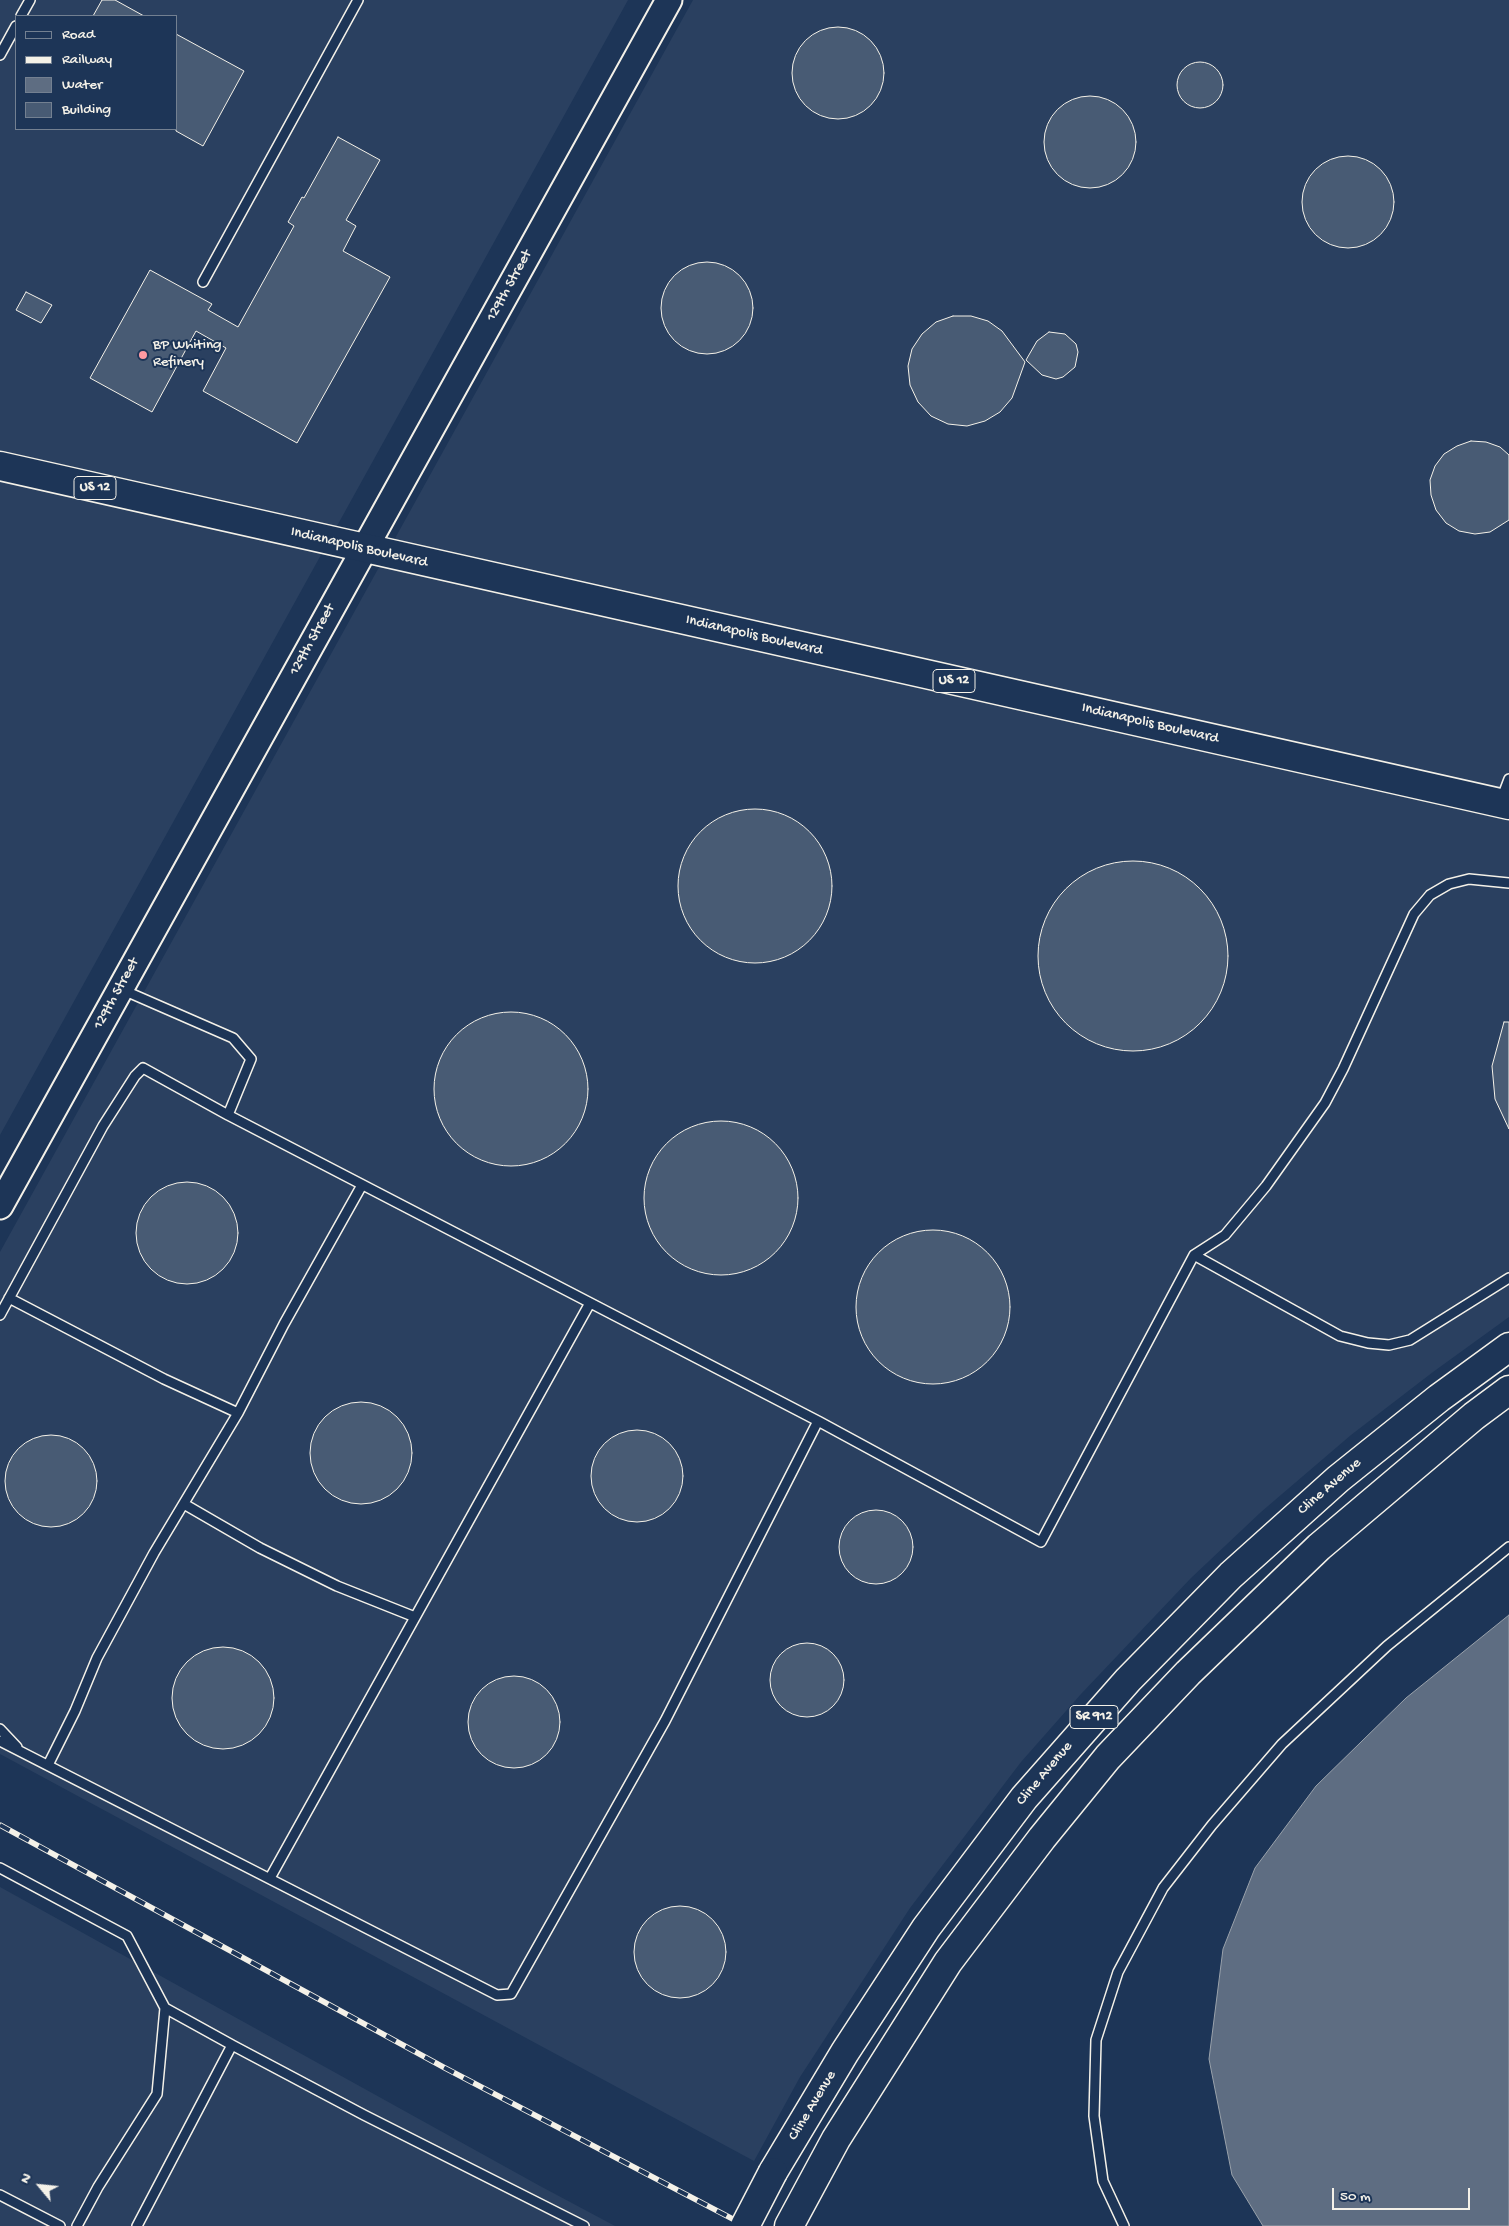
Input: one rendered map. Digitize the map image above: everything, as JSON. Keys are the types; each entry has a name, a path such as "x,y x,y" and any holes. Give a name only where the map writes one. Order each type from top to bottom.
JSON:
{"main road":[{"name":"129th Street","path":"0,1206 669,0"},
{"name":"Indianapolis Boulevard","path":"0,466 363,549 1506,796"},
{"name":"Cline Avenue","path":"745,2226 774,2172 845,2052 926,1928 1024,1798 1128,1680 1231,1575 1338,1479 1439,1398 1509,1347"},
{"name":"SR 912","path":"789,2226 807,2190 908,2022 948,1962 1042,1838 1108,1757 1188,1672 1318,1547 1474,1416 1509,1390"}],"lane":[{"path":"22,15 30,0"},
{"path":"203,282 358,0"},
{"path":"0,55 15,28"},
{"path":"0,1315 103,1126 135,1076 143,1068 362,1186 818,1421 1040,1542 1194,1255 1225,1235 1266,1186 1325,1103 1343,1069 1414,914 1430,895 1449,884 1469,879 1509,883"},
{"path":"120,988 233,1038 251,1059 228,1115"},
{"path":"48,1766 75,1711 97,1658 184,1504 238,1414 284,1324 362,1186"},
{"path":"1194,1255 1340,1336 1368,1344 1389,1345 1410,1340 1509,1278"},
{"path":"9,1298 164,1379 238,1414"},
{"path":"270,1878 590,1303"},
{"path":"0,1741 497,1994 511,1994 665,1721 818,1421"},
{"path":"184,1504 260,1548 320,1578 415,1617"},
{"path":"1124,2226 1103,2181 1094,2116 1096,2040 1118,1972 1163,1888 1212,1825 1282,1744 1387,1646 1509,1547"},
{"path":"0,1729 20,1751"},
{"path":"0,1868 127,1936 165,2008 157,2094 98,2188 77,2226"},
{"path":"165,2008 364,2115 584,2226"},
{"path":"137,2226 232,2045"},
{"path":"0,2195 60,2226"}],"shaded area":[{"name":"BP Whiting Refinery","path":"0,0 628,0 0,1135"},
{"path":"693,0 1509,0 1509,1317 1351,1435 1261,1512 1191,1578 1081,1694 1021,1762 910,1908 800,2077 754,2161 0,1754 0,1252"},
{"path":"0,1887 540,2186 615,2226 0,2226"}],"water":[{"path":"1509,1615 1509,2226 1263,2226 1232,2175 1209,2059 1223,1949 1255,1868 1316,1786 1406,1698"}],"building":[{"path":"102,0 115,0 142,15 94,15"},
{"path":"838,27 856,30 871,40 881,55 884,73 881,91 871,106 856,116 838,119 820,116 805,106 795,91 792,73 795,55 805,40 820,30"},
{"path":"178,35 244,71 203,146 176,131 178,130"},
{"path":"1195,62 1205,62 1219,72 1223,85 1219,98 1213,104 1205,108 1195,108 1181,98 1177,90 1177,80 1187,66"},
{"path":"1090,96 1108,99 1123,109 1133,124 1136,142 1133,160 1123,175 1108,185 1090,188 1072,185 1057,175 1047,160 1044,142 1047,124 1057,109 1072,99"},
{"path":"338,137 380,160 346,220 356,226 343,251 390,277 297,443 203,391 226,348 196,331 152,412 90,378 150,270 212,304 208,310 238,327 294,226 288,222 302,197 304,198"},
{"path":"1348,156 1366,159 1381,169 1391,184 1394,202 1391,220 1381,235 1366,245 1348,248 1330,245 1315,235 1305,220 1302,202 1305,184 1315,169 1330,159"},
{"path":"707,262 725,265 740,275 750,290 753,308 750,326 740,341 725,351 707,354 689,351 674,341 664,326 661,308 664,290 674,275 689,265"},
{"path":"26,292 52,305 41,323 16,310"},
{"path":"953,316 971,316 988,321 1002,331 1025,362 1012,398 1000,412 985,421 967,426 948,424 931,416 918,402 910,385 908,366 912,349 922,334 936,322"},
{"path":"1049,332 1065,334 1076,344 1078,352 1075,367 1063,377 1056,379 1042,375 1026,360 1037,341"},
{"path":"1471,441 1486,442 1500,447 1509,455 1509,520 1490,532 1475,534 1459,531 1446,523 1436,510 1431,495 1430,480 1435,466 1444,454 1457,446"},
{"path":"755,809 770,810 785,815 810,831 826,856 831,871 831,901 826,916 810,941 785,957 770,962 755,963 740,962 725,957 700,941 684,916 679,901 678,886 679,871 684,856 700,831 725,815 740,810"},
{"path":"1142,861 1152,862 1178,872 1193,882 1207,896 1217,911 1224,928 1227,937 1227,975 1217,1001 1207,1016 1193,1030 1178,1040 1152,1050 1124,1051 1114,1050 1088,1040 1073,1030 1059,1016 1049,1001 1039,975 1038,947 1039,937 1049,911 1059,896 1073,882 1088,872 1114,862"},
{"path":"511,1012 526,1013 541,1018 566,1034 582,1059 587,1074 587,1104 582,1119 566,1144 541,1160 526,1165 511,1166 496,1165 481,1160 456,1144 440,1119 435,1104 434,1089 435,1074 440,1059 456,1034 481,1018 496,1013"},
{"path":"1504,1022 1509,1022 1509,1129 1495,1099 1492,1066"},
{"path":"721,1121 736,1122 751,1127 776,1143 792,1168 797,1183 797,1213 792,1228 776,1253 751,1269 736,1274 721,1275 706,1274 691,1269 666,1253 650,1228 645,1213 644,1198 645,1183 650,1168 666,1143 691,1127 706,1122"},
{"path":"187,1182 206,1186 223,1197 234,1214 238,1233 234,1252 223,1269 206,1280 187,1284 168,1280 151,1269 140,1252 136,1233 140,1214 151,1197 168,1186"},
{"path":"933,1230 948,1231 963,1236 988,1252 1004,1277 1009,1292 1009,1322 1004,1337 988,1362 963,1378 948,1383 933,1384 918,1383 903,1378 878,1362 862,1337 857,1322 856,1307 857,1292 862,1277 878,1252 903,1236 918,1231"},
{"path":"361,1402 380,1406 397,1417 408,1434 412,1453 408,1472 397,1489 380,1500 361,1504 342,1500 325,1489 314,1472 310,1453 314,1434 325,1417 342,1406"},
{"path":"637,1430 655,1433 670,1443 680,1458 683,1476 680,1494 670,1509 655,1519 637,1522 619,1519 604,1509 594,1494 591,1476 594,1458 604,1443 619,1433"},
{"path":"51,1435 69,1438 84,1448 94,1463 97,1481 94,1499 84,1514 69,1524 51,1527 33,1524 18,1514 8,1499 5,1481 8,1463 18,1448 33,1438"},
{"path":"869,1510 883,1510 897,1516 907,1526 913,1540 911,1561 897,1578 883,1584 869,1584 855,1578 845,1568 839,1554 839,1540 845,1526 855,1516"},
{"path":"800,1643 814,1643 828,1649 838,1659 844,1673 842,1694 828,1711 814,1717 800,1717 786,1711 776,1701 770,1687 770,1673 776,1659 786,1649"},
{"path":"223,1647 242,1651 259,1662 270,1679 274,1698 270,1717 259,1734 242,1745 223,1749 204,1745 187,1734 176,1717 172,1698 176,1679 187,1662 204,1651"},
{"path":"514,1676 532,1679 547,1689 557,1704 560,1722 557,1740 547,1755 532,1765 514,1768 496,1765 481,1755 471,1740 468,1722 471,1704 481,1689 496,1679"},
{"path":"680,1906 698,1909 713,1919 723,1934 726,1952 723,1970 713,1985 698,1995 680,1998 662,1995 647,1985 637,1970 634,1952 637,1934 647,1919 662,1909"}],"railway":[{"path":"0,1825 445,2068 746,2226"}],"place":[{"name":"BP Whiting Refinery","path":"143,355"}]}
